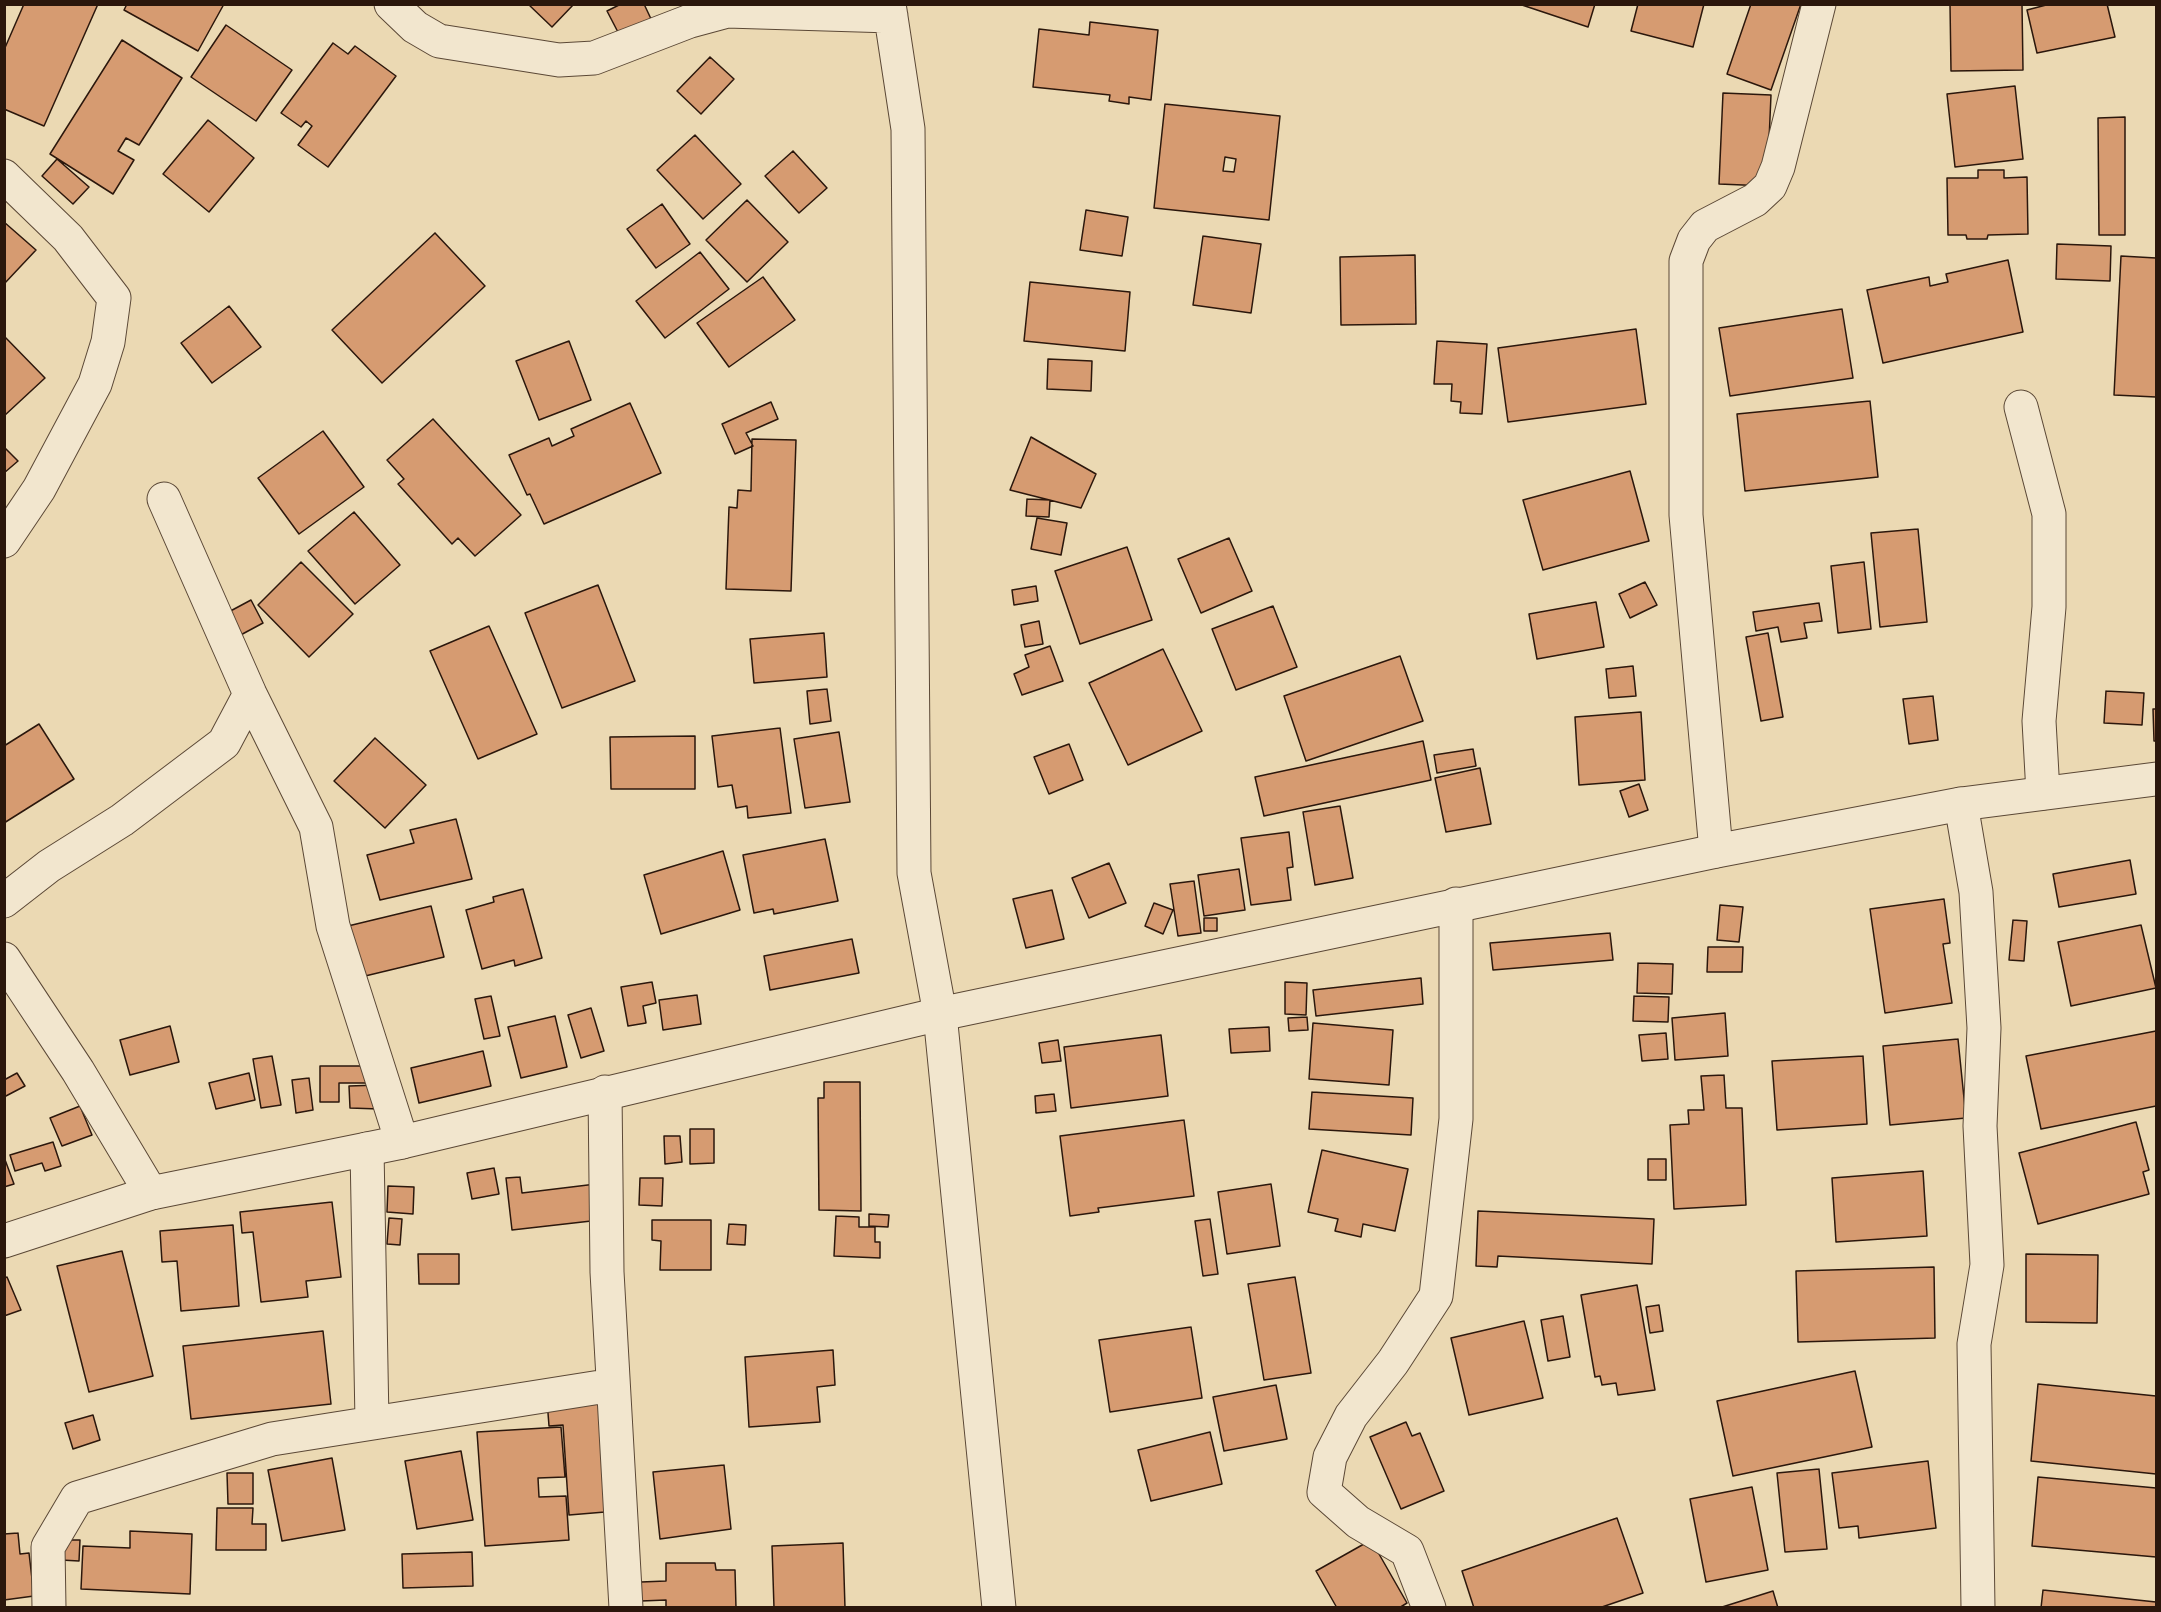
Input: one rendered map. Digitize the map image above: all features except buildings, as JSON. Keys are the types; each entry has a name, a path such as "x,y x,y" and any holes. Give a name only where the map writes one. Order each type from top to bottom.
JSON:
{"street":[{"path":"391,4 415,27 439,40 559,60 594,58 690,21 727,11 890,10 908,129 914,873 940,1014 999,1608"},
{"path":"1716,851 1686,515 1686,261 1694,240 1706,226 1755,200 1770,186 1778,167 1819,4"},
{"path":"4,177 68,238 114,298 108,342 95,384 39,489 4,541"},
{"path":"2020,406 2049,514 2049,607 2039,721 2043,793"},
{"path":"164,500 250,694 316,827 333,926 402,1142"},
{"path":"4,901 49,866 122,820 224,743 250,694"},
{"path":"4,1241 151,1193 402,1142 940,1014 1716,851 1961,804 2157,779"},
{"path":"1961,804 1976,892 1984,1028 1980,1126 1987,1265 1974,1344 1978,1608"},
{"path":"1429,1608 1407,1551 1358,1522 1324,1492 1330,1457 1351,1416 1393,1362 1436,1296 1456,1119 1456,904"},
{"path":"4,959 78,1071 151,1193"},
{"path":"605,1092 607,1272 626,1608"},
{"path":"367,1149 372,1422"},
{"path":"49,1608 48,1546 77,1498 272,1439 613,1385"}]}
